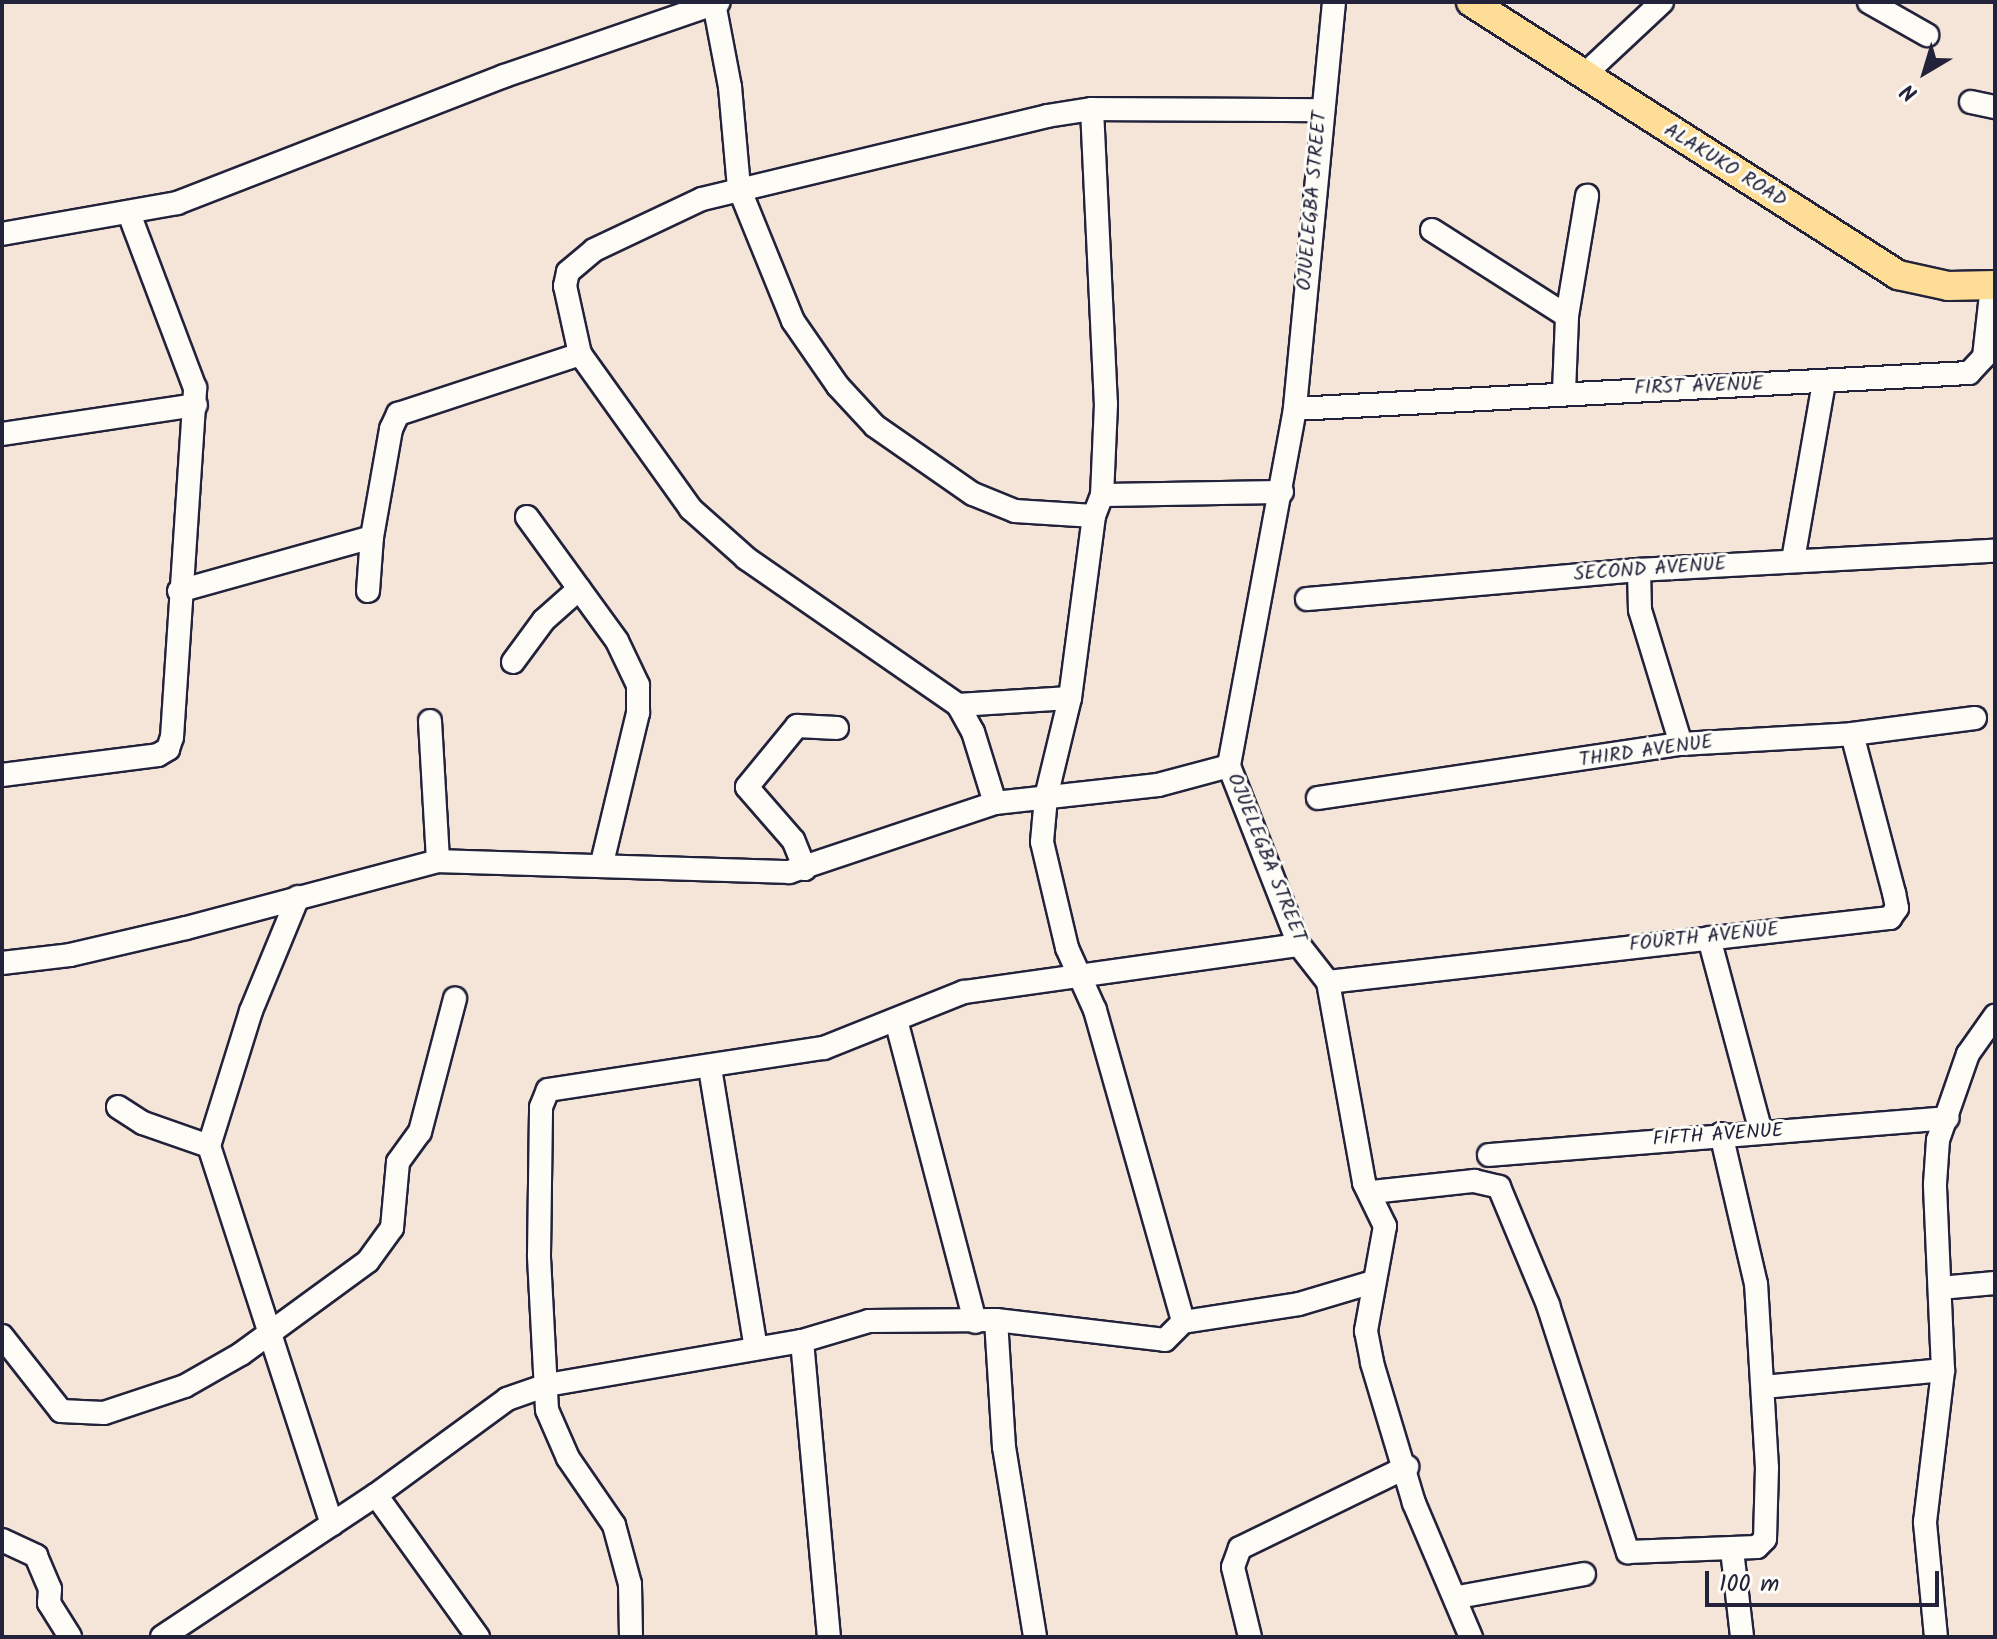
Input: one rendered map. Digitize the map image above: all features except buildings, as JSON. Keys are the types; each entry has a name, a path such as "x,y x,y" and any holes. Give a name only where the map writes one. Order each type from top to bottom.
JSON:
{"main road":[{"name":"ALAKUKO ROAD","path":"1471,2 1898,275 1948,286 1993,285"}],"street":[{"name":"OJUELEGBA STREET","path":"1334,2 1321,110 1295,409 1229,766 1299,945 1328,982 1364,1183 1372,1192 1385,1226 1366,1331 1370,1353 1407,1467 1414,1503 1458,1597 1471,1637"},
{"path":"1583,76 1662,2"},
{"path":"1869,2 1927,35"},
{"path":"2,234 177,203 504,76 717,3 730,87 739,188 793,321 838,386 875,426 973,494 1015,511 1094,516"},
{"path":"1971,102 1995,107"},
{"path":"995,803 973,732 958,705 717,536 691,509 580,354 565,286 579,259 702,199 739,188 1092,109 1321,110"},
{"path":"1092,109 1106,404 1102,495 1094,516 1070,698 1046,797 1042,842 1067,948 1095,1010 1183,1322"},
{"path":"1564,392 1567,316 1587,196"},
{"path":"2,775 158,755 168,749 196,405 192,368 129,213"},
{"path":"1432,230 1567,316"},
{"name":"FIRST AVENUE","path":"1295,409 1564,392 1824,383 1969,373 1984,357 1993,285"},
{"path":"368,591 372,537 398,414 580,354"},
{"path":"1793,560 1824,383"},
{"path":"2,434 196,405"},
{"path":"1102,495 1282,492"},
{"path":"527,517 617,641 638,685 638,713 602,863"},
{"path":"179,591 372,537"},
{"name":"SECOND AVENUE","path":"1307,599 1639,570 1995,551"},
{"path":"1639,570 1640,610 1681,744"},
{"path":"513,662 544,620 579,589"},
{"path":"958,705 1070,698"},
{"name":"THIRD AVENUE","path":"1318,798 1681,744 1852,734 1975,718"},
{"path":"430,721 438,861"},
{"path":"805,869 793,840 747,787 797,726 837,728"},
{"name":"FOURTH AVENUE","path":"1328,982 1890,918 1897,908 1894,893 1852,734"},
{"path":"2,963 70,955 438,861 602,863 650,870 805,869 950,814 995,803 1158,785 1229,766"},
{"path":"298,897 251,1011 209,1146 332,1524"},
{"path":"1709,938 1761,1132"},
{"path":"631,1637 625,1556 614,1525 568,1458 547,1410 539,1255 543,1097 576,1082 710,1068 824,1048 964,992 1299,945"},
{"path":"2,1336 50,1400 76,1416 104,1413 185,1386 269,1333 368,1261 387,1237 398,1162 420,1132 455,999"},
{"path":"1936,1637 1925,1522 1943,1370 1935,1184 1938,1140 1968,1054 1995,1016"},
{"path":"896,1020 986,1321 1035,1637"},
{"path":"710,1068 756,1348"},
{"path":"118,1107 143,1123 209,1146"},
{"name":"FIFTH AVENUE","path":"1489,1155 1948,1118"},
{"path":"1372,1192 1474,1181 1499,1187 1548,1305 1609,1482 1622,1544 1638,1556 1757,1547 1765,1539 1764,1387 1756,1284 1721,1134"},
{"path":"162,1637 376,1495 507,1399 547,1385 802,1341 869,1321 986,1321 1066,1326 1146,1341 1165,1340 1183,1322 1299,1304 1373,1282"},
{"path":"1940,1288 1995,1283"},
{"path":"802,1341 829,1637"},
{"path":"1764,1387 1943,1370"},
{"path":"1250,1637 1233,1567 1240,1548 1407,1467"},
{"path":"376,1495 478,1637"},
{"path":"2,1540 36,1556 50,1589 49,1603 70,1637"},
{"path":"1732,1550 1742,1637"},
{"path":"1458,1597 1584,1574"}]}
